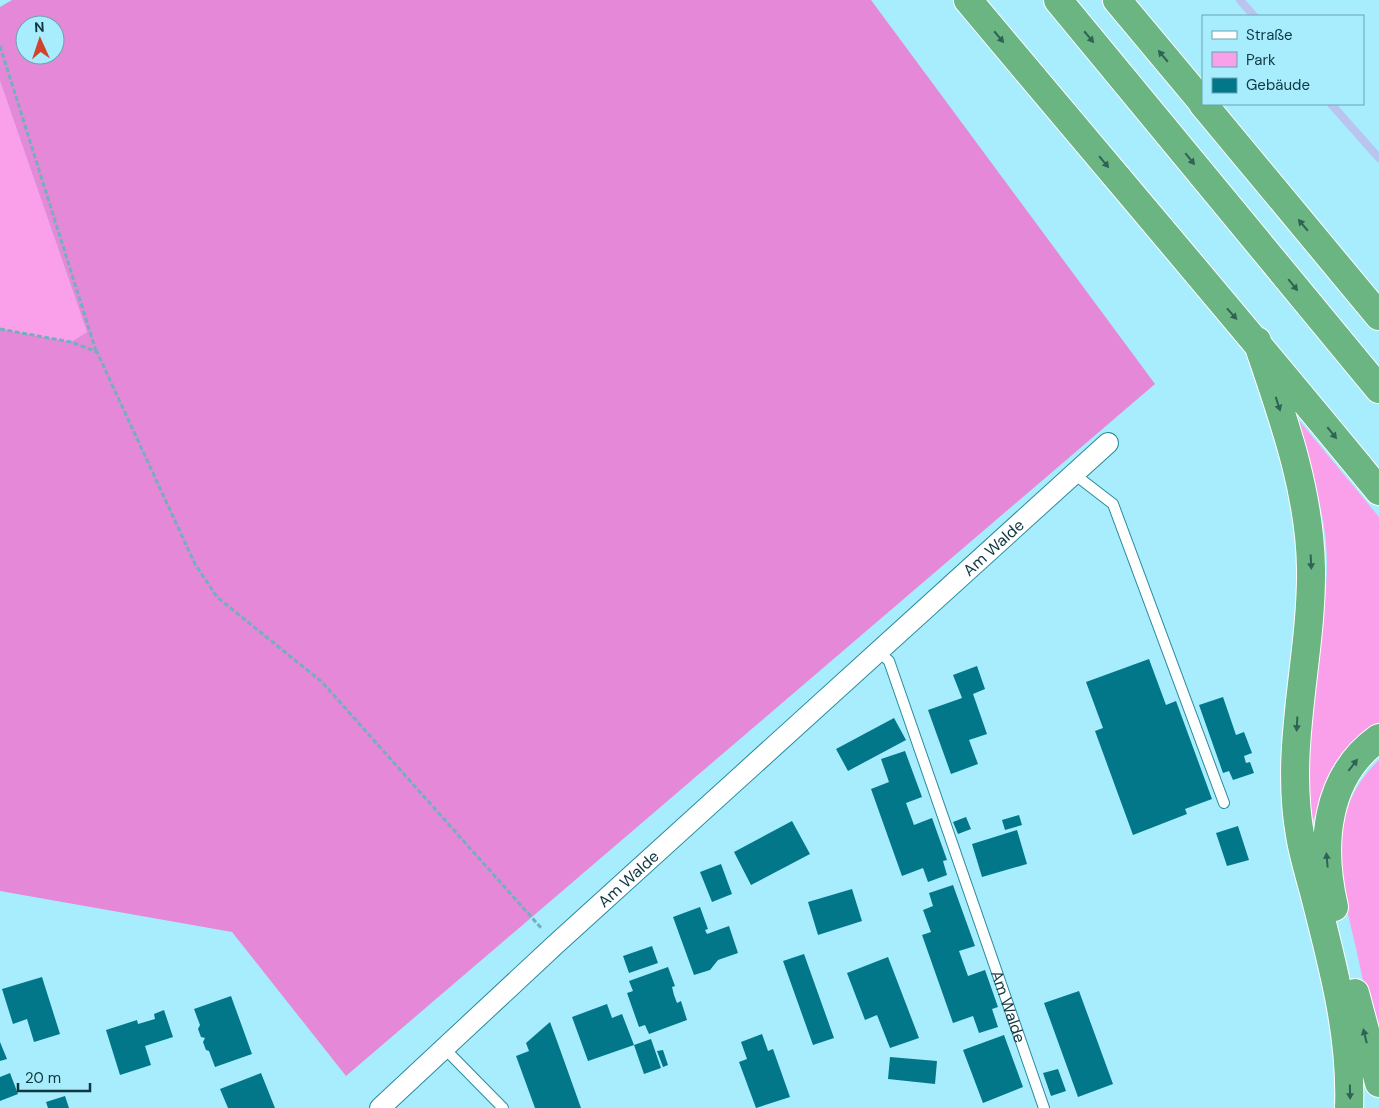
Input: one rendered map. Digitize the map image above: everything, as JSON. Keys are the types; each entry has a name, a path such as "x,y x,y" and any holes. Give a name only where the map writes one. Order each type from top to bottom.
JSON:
{"highway":[{"path":"968,0 1201,279 1257,341 1379,491"},
{"path":"1058,0 1379,388"},
{"path":"1117,0 1202,102"},
{"path":"1205,105 1379,316"},
{"path":"1257,341 1295,458 1307,509 1311,569 1309,617 1297,722 1295,786 1300,834 1339,993 1347,1052 1349,1108"},
{"path":"1379,738 1350,765 1334,797 1325,840 1330,890 1379,1083"}],"street":[{"name":"Am Walde","path":"380,1108 556,944 1108,443"}],"lane":[{"path":"1074,474 1113,504 1224,803"},
{"name":"Am Walde","path":"879,652 889,661 1044,1108"},
{"path":"445,1049 503,1108"}],"path":[{"path":"0,46 97,352 195,564 217,597 322,682 556,944"},
{"path":"0,329 71,342 97,352"}],"green space":[{"path":"0,81 87,332 71,342 0,329"},
{"path":"1297,418 1379,517 1379,724 1369,730 1312,821 1309,797 1308,735 1324,607 1327,549 1317,493 1294,421"},
{"path":"1379,760 1379,1048 1345,898 1340,849 1343,826 1350,803 1361,781"}],"shaded area":[{"path":"12,0 871,0 1155,384 346,1076 232,932 0,891 0,329 71,342 87,332 0,81 0,7"}],"building":[{"path":"1149,659 1166,705 1176,701 1212,799 1185,809 1187,814 1133,835 1095,731 1103,728 1086,682"},
{"path":"977,666 985,689 973,694 987,734 969,740 978,764 951,774 928,710 962,698 953,675"},
{"path":"1223,697 1236,735 1244,732 1252,753 1244,756 1246,763 1250,762 1254,773 1233,780 1229,771 1223,773 1199,705"},
{"path":"894,718 906,740 848,771 836,749"},
{"path":"905,751 922,797 906,803 914,825 932,818 947,860 943,861 947,875 928,882 923,868 902,876 871,789 889,782 881,759"},
{"path":"1019,815 1022,825 1005,830 1002,820"},
{"path":"966,817 971,829 958,834 953,822"},
{"path":"792,821 810,854 751,885 734,852"},
{"path":"1238,826 1249,860 1227,866 1216,833"},
{"path":"1017,830 1027,864 982,877 972,844"},
{"path":"721,864 732,894 712,902 700,872"},
{"path":"953,885 975,946 959,951 968,976 985,970 998,1007 992,1009 998,1027 979,1033 973,1016 953,1023 922,935 931,932 923,910 933,906 929,893"},
{"path":"852,889 862,921 818,935 808,902"},
{"path":"700,907 708,929 705,930 707,934 729,926 738,953 718,960 710,970 694,975 673,917"},
{"path":"652,946 658,963 629,973 623,956"},
{"path":"804,954 834,1038 813,1045 783,961"},
{"path":"888,957 919,1038 890,1048 877,1015 865,1020 847,973"},
{"path":"668,967 675,986 672,987 674,995 677,1003 681,1001 687,1020 649,1034 645,1025 639,1027 627,993 633,991 629,981"},
{"path":"42,977 60,1034 34,1042 27,1019 13,1024 2,989"},
{"path":"1079,991 1113,1084 1078,1097 1044,1003"},
{"path":"231,996 252,1054 215,1067 209,1051 206,1050 203,1042 205,1038 201,1037 198,1029 200,1025 194,1009"},
{"path":"607,1004 612,1018 622,1014 634,1045 588,1061 572,1017"},
{"path":"164,1010 173,1037 145,1046 151,1065 120,1075 106,1030 137,1020 138,1024 155,1019 154,1014"},
{"path":"550,1022 581,1108 535,1108 516,1056 529,1051 526,1043"},
{"path":"762,1034 768,1051 773,1049 790,1097 756,1108 739,1062 747,1059 741,1042"},
{"path":"1004,1035 1023,1087 983,1103 963,1050"},
{"path":"651,1039 661,1068 644,1074 634,1045"},
{"path":"0,1042 7,1059 0,1061"},
{"path":"663,1050 668,1065 663,1067 657,1051"},
{"path":"890,1057 937,1061 935,1084 888,1079"},
{"path":"1058,1069 1066,1091 1051,1096 1043,1073"},
{"path":"10,1073 18,1094 0,1101 0,1077"},
{"path":"261,1073 275,1108 228,1108 220,1089"},
{"path":"65,1096 69,1108 48,1108 46,1102"}],"waterway":[{"path":"1240,0 1253,15"},
{"path":"1332,105 1379,158"}]}
